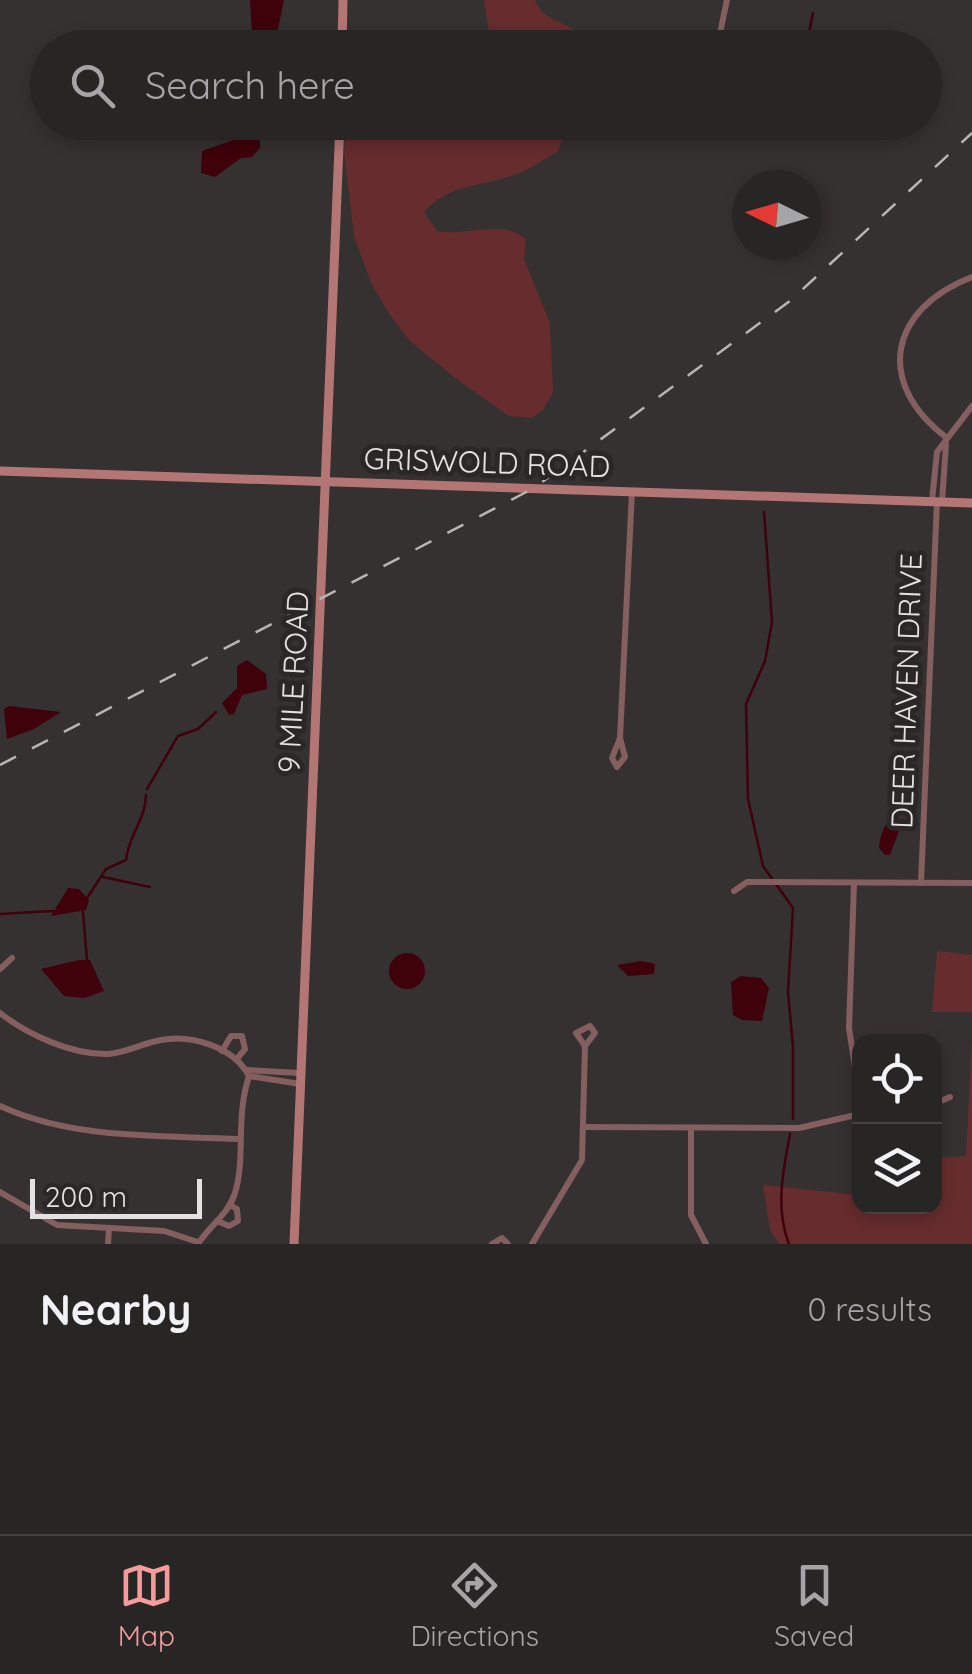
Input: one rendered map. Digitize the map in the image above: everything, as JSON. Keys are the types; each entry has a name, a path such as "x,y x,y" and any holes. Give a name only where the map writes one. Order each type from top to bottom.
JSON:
{"street":[{"path":"342,30 343,0"},
{"path":"721,30 728,0"},
{"name":"9 MILE ROAD","path":"294,1244 339,140"},
{"path":"972,277 934,293 914,314 902,350 905,390 917,414 947,438 972,406"},
{"name":"DEER HAVEN DRIVE","path":"920,883 937,501 947,438"},
{"name":"GRISWOLD ROAD","path":"0,470 972,502"},
{"path":"620,738 632,492"},
{"path":"734,890 747,882 972,883"},
{"path":"852,1048 849,1028 854,884"},
{"path":"0,968 12,958"},
{"path":"0,1014 30,1032 96,1053 114,1053 164,1039 195,1041 222,1051 248,1073 300,1078"},
{"path":"222,1051 231,1036 242,1036 245,1049 236,1060"},
{"path":"532,1244 578,1170 586,1127 586,1046"},
{"path":"0,1192 57,1224 164,1230 198,1243 235,1192 238,1114 248,1073"},
{"path":"942,1101 950,1098"},
{"path":"0,1106 40,1121 96,1132 238,1139"},
{"path":"586,1127 807,1127 852,1116"},
{"path":"691,1130 691,1216 706,1244"},
{"path":"217,1221 229,1226 238,1221 237,1209 230,1204"},
{"path":"108,1244 109,1229"},
{"path":"492,1244 502,1238 508,1244"}],"shaded area":[{"path":"250,0 284,0 277,30 252,30"},
{"path":"484,0 535,0 545,14 573,30 488,30"},
{"path":"233,140 260,140 260,148 252,157 241,158 215,177 201,173 202,151"},
{"path":"345,140 562,140 558,151 522,172 444,196 424,212 437,231 496,229 526,239 524,259 550,323 553,392 543,410 532,418 509,416 409,340 371,283 354,236"},
{"path":"247,660 266,674 267,689 242,695 234,714 229,715 222,703 237,688 237,666"},
{"path":"9,706 61,712 34,729 7,739 4,709"},
{"path":"897,818 900,828 890,855 885,855 879,848 882,834 886,825"},
{"path":"68,888 79,889 89,900 86,910 51,916"},
{"path":"937,951 972,955 972,1012 932,1012"},
{"path":"407,953 420,958 425,971 420,984 407,989 394,984 389,971 394,958"},
{"path":"90,960 104,991 84,998 64,996 41,969"},
{"path":"641,961 655,964 654,974 628,976 617,965"},
{"path":"741,976 761,978 769,988 762,1021 742,1020 733,1015 731,982"},
{"path":"972,1041 972,1244 779,1244 770,1230 763,1185 852,1194 852,1214 942,1214 942,1158 966,1156"}],"waterway":[{"path":"810,30 813,13"},
{"path":"764,512 772,622 765,661 746,704 748,799 763,866 793,908 788,991 793,1119"},
{"path":"147,789 178,736 198,729 216,712"},
{"path":"87,898 106,869 126,860 146,795"},
{"path":"103,877 150,887"},
{"path":"0,914 53,911"},
{"path":"83,912 87,960"},
{"path":"789,1244 781,1203 790,1134"}],"railway":[{"path":"0,765 534,488 790,301 972,133"}]}
